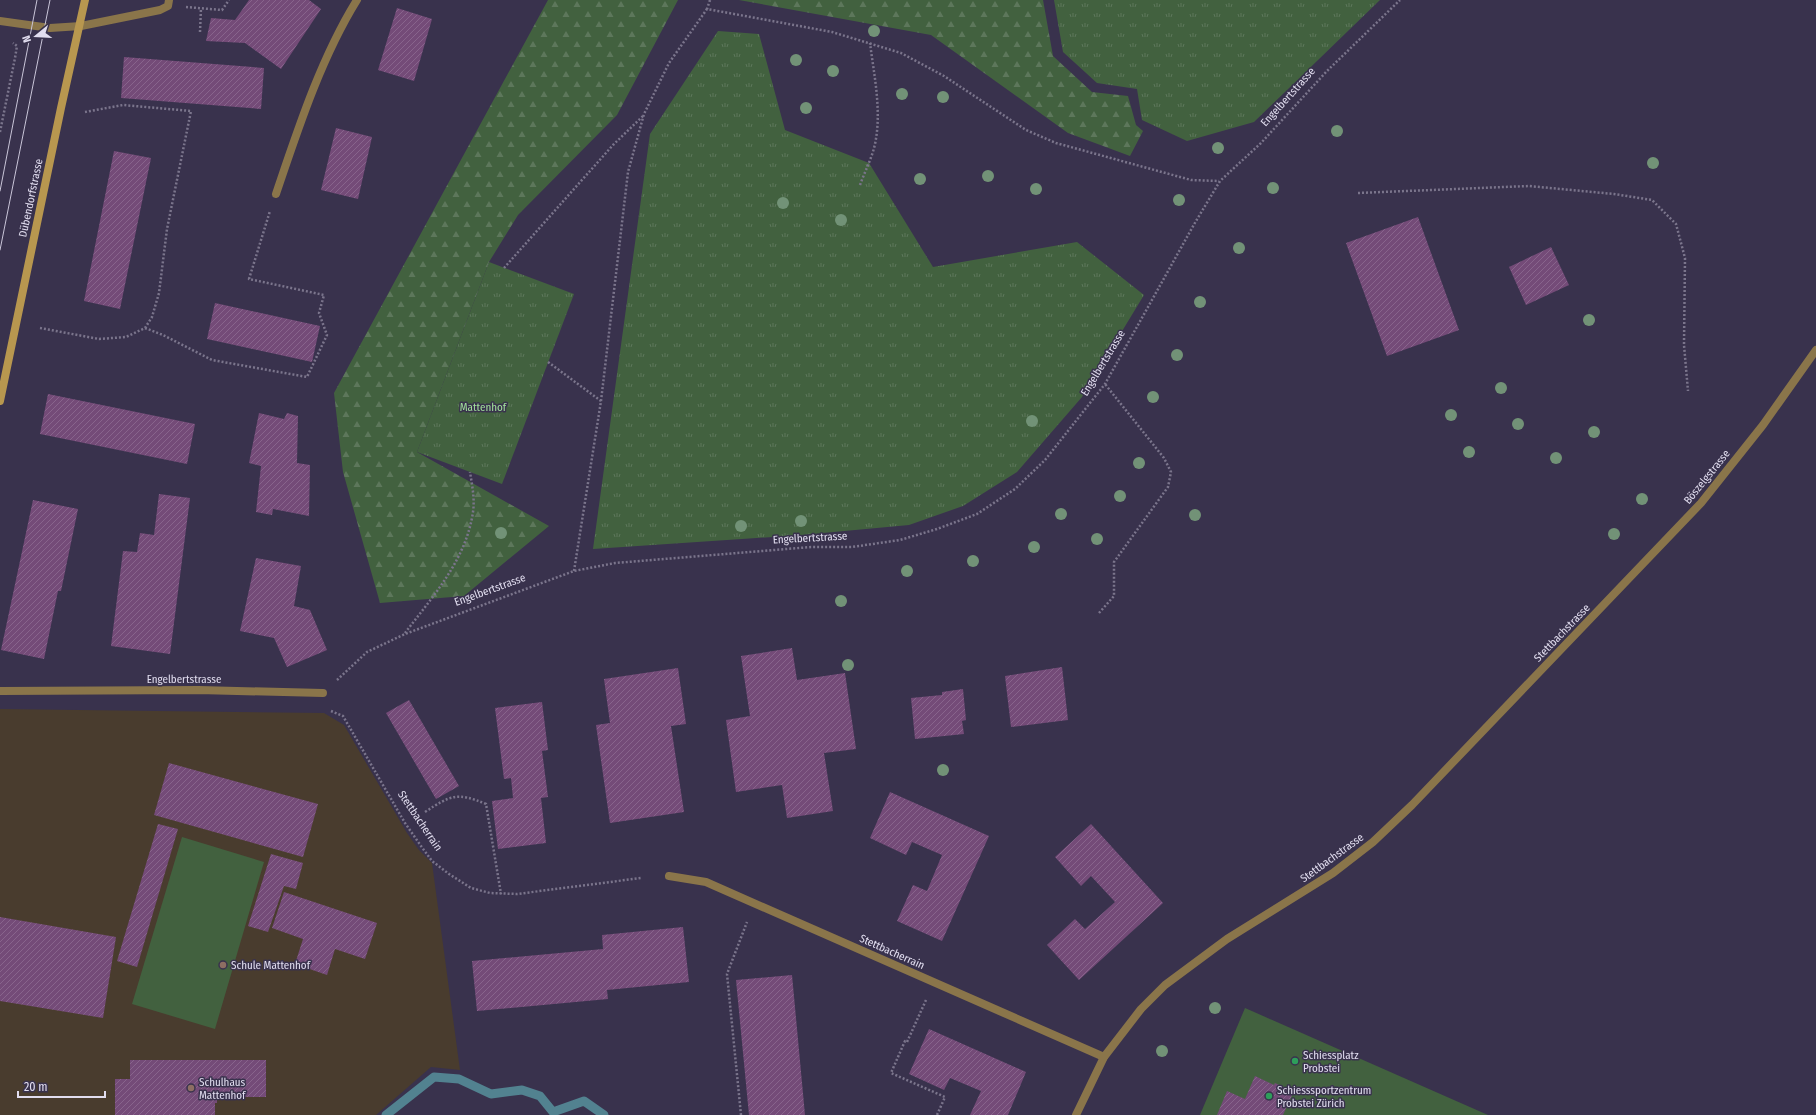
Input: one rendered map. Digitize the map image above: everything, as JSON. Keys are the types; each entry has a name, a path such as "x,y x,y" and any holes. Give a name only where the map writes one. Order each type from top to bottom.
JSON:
{"street":[{"name":"Dübendorfstrasse","path":"0,401 61,108 81,26 85,0"},
{"path":"276,194 303,115 332,49 357,0"},
{"path":"0,21 50,28 81,26 160,10 169,3"},
{"name":"Böszelgstrasse","path":"1602,608 1701,503 1763,425 1816,350"},
{"name":"Stettbachstrasse","path":"1076,1115 1104,1057 1142,1010 1165,985 1227,939 1333,873 1373,842 1412,805 1602,608"},
{"name":"Engelbertstrasse","path":"0,691 199,690 323,693"},
{"name":"Stettbacherrain","path":"669,876 711,884 1104,1057"}],"path":[{"path":"169,3 222,10 229,0"},
{"path":"574,571 601,401 628,172 644,114 669,63 707,9 710,0"},
{"name":"Engelbertstrasse","path":"323,693 367,652 405,634 574,571 623,563 811,547 852,547 900,540 937,529 977,514 1015,489 1045,460 1105,384 1220,181 1262,143 1327,71 1400,0"},
{"path":"200,32 201,8"},
{"path":"707,9 832,32 870,43 908,56 944,76 1026,130 1056,143 1191,180 1220,181"},
{"path":"0,132 16,46 11,42"},
{"path":"860,185 875,144 877,125 877,97 870,43"},
{"path":"40,328 99,338 126,337 145,328 152,317 159,293 167,229 191,111 122,105 85,112"},
{"path":"504,268 613,145 644,114"},
{"path":"1358,193 1529,186 1614,194 1652,200 1676,224 1685,258 1684,345 1688,391"},
{"path":"145,328 163,335 212,360 307,377 327,335 320,313 324,295 249,279 276,194"},
{"path":"548,362 601,401"},
{"path":"1099,613 1114,596 1114,562 1168,487 1171,472 1164,458 1105,384"},
{"path":"405,634 454,567 463,547 473,513 470,472"},
{"name":"Stettbacherrain","path":"323,693 331,711 342,716 405,823 432,860 449,874 471,888 501,894 517,894 641,878"},
{"path":"425,812 440,802 455,796 471,798 486,804 501,894"},
{"path":"741,1115 727,974 749,917"},
{"path":"928,996 908,1042 905,1041 891,1074 945,1097 937,1115"}],"shaded area":[{"name":"Schule Mattenhof","path":"0,709 324,713 344,725 407,833 419,850 432,863 460,1070 431,1067 376,1115 0,1115"}],"green space":[{"path":"548,0 678,0 617,115 518,215 489,262 417,452 549,526 464,596 380,603 343,472 334,393"},
{"path":"739,0 1043,0 1053,56 1092,92 1128,96 1136,125 1143,131 1130,156 1068,133 931,35"},
{"path":"1054,0 1380,0 1254,122 1187,141 1142,120 1137,89 1097,83 1063,52"},
{"path":"718,31 759,34 785,130 869,163 933,267 1077,242 1144,295 1082,397 1017,472 963,506 909,525 801,535 593,549 650,134"},
{"name":"Mattenhof","path":"489,262 574,294 502,484 417,452"},
{"path":"182,837 264,862 215,1029 132,1004"},
{"name":"Schiessplatz Probstei","path":"1245,1008 1488,1115 1200,1115"}],"building":[{"path":"249,0 309,0 321,9 281,69 245,43 206,41 211,18 235,20"},
{"path":"397,8 432,19 414,81 378,70"},
{"path":"124,57 264,68 261,109 121,98"},
{"path":"336,128 372,137 358,199 321,190"},
{"path":"114,151 151,158 120,309 84,301"},
{"path":"1418,217 1459,330 1387,356 1346,243"},
{"path":"1551,247 1569,285 1526,305 1509,267"},
{"path":"215,303 320,326 312,362 207,339"},
{"path":"48,394 195,424 187,464 40,434"},
{"path":"259,413 284,419 287,413 298,416 297,463 310,465 309,516 273,509 272,515 256,512 261,466 249,463"},
{"path":"159,494 190,498 170,654 111,646 123,551 137,552 140,533 154,535"},
{"path":"33,500 78,509 61,591 58,591 44,659 1,650"},
{"path":"256,558 301,566 294,606 310,610 327,650 287,667 274,638 240,631"},
{"path":"792,648 797,680 845,673 856,749 824,753 833,811 787,818 782,785 736,792 726,720 750,716 741,656"},
{"path":"1062,667 1068,720 1011,727 1005,676"},
{"path":"678,668 686,724 671,726 684,812 610,823 596,725 610,723 604,679"},
{"path":"963,689 966,720 962,721 964,734 915,739 911,698 942,695 942,692"},
{"path":"409,700 459,786 436,799 386,713"},
{"path":"542,702 548,750 542,751 548,797 541,798 546,843 498,849 492,801 513,798 511,778 504,779 495,708"},
{"path":"169,763 318,804 303,857 154,815"},
{"path":"890,792 989,836 942,941 897,921 913,885 927,891 942,855 912,842 906,855 870,838"},
{"path":"158,824 178,829 137,967 117,961"},
{"path":"1091,824 1163,903 1079,980 1047,945 1075,919 1085,929 1115,902 1091,876 1081,886 1055,857"},
{"path":"271,854 303,863 296,889 284,886 268,932 248,926"},
{"path":"284,892 377,923 365,959 335,949 327,975 295,964 303,939 272,928"},
{"path":"0,917 116,937 103,1018 0,1001"},
{"path":"683,927 689,982 607,990 608,999 477,1011 472,961 603,949 602,935"},
{"path":"792,975 805,1115 749,1115 736,980"},
{"path":"929,1029 1026,1072 1008,1115 970,1115 981,1091 950,1078 944,1090 909,1074"},
{"name":"Schulhaus Mattenhof","path":"130,1060 266,1060 266,1097 217,1097 217,1103 215,1103 215,1115 115,1115 115,1079 130,1079"},
{"name":"Schiesssportzentrum Probstei Zürich","path":"1255,1076 1274,1085 1275,1083 1292,1091 1293,1093 1283,1115 1217,1115 1227,1091 1245,1099"}],"waterway":[{"path":"386,1115 434,1077 459,1079 491,1094 522,1090 540,1096 553,1112 584,1101 604,1115"}],"tram line":[{"path":"0,191 37,0"},
{"path":"0,250 50,0"}],"place":[{"name":"Schule Mattenhof","path":"223,965"},
{"name":"Schiessplatz Probstei","path":"1295,1061"},
{"name":"Schulhaus Mattenhof","path":"191,1088"},
{"name":"Schiesssportzentrum Probstei Zürich","path":"1269,1096"}]}
